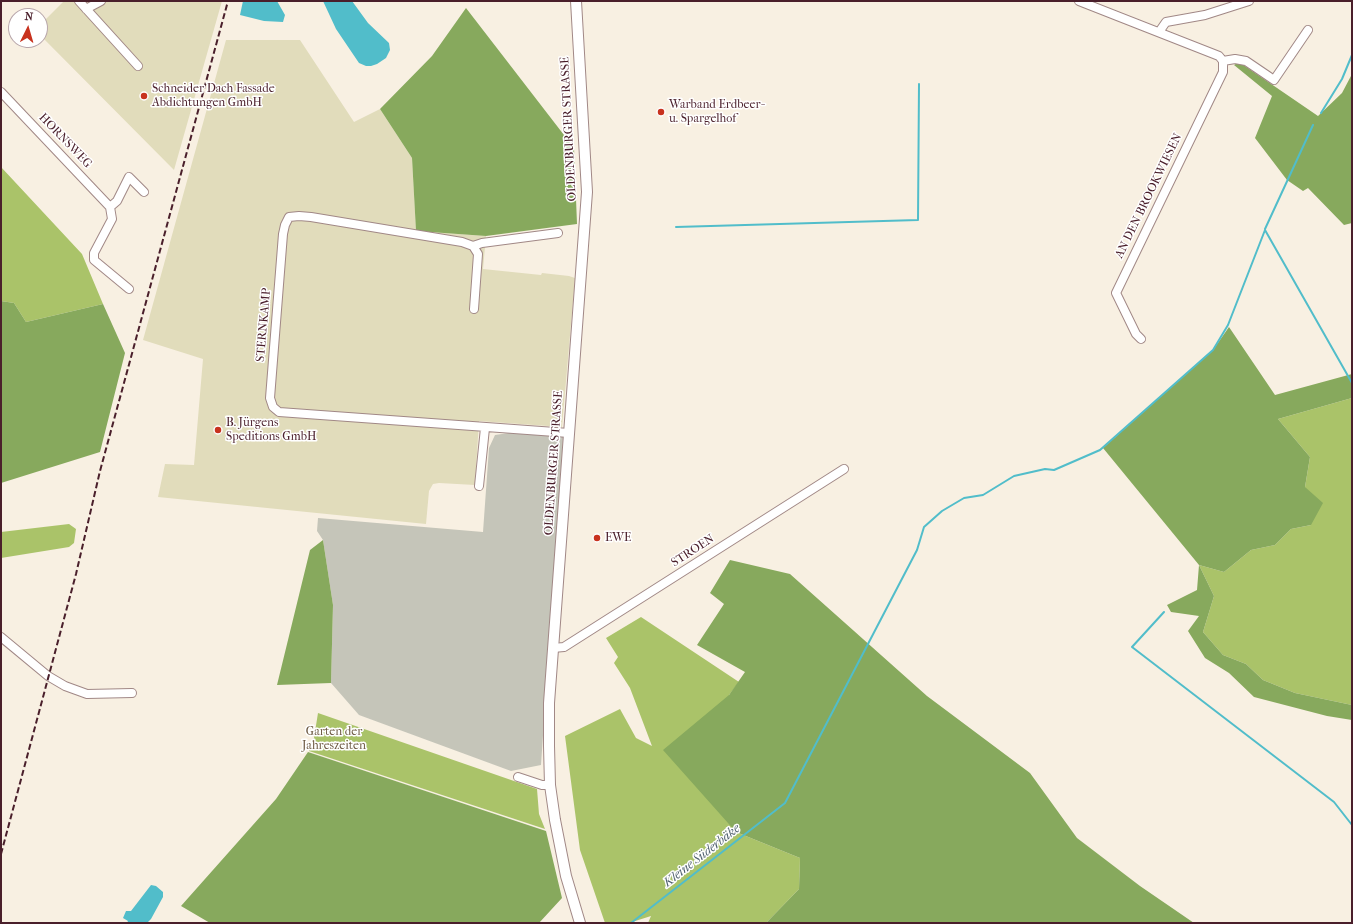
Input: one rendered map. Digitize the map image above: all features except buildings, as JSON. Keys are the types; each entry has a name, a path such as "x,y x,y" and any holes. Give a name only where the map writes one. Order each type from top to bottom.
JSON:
{"main road":[{"name":"OLDENBURGER STRASSE","path":"576,1 587,192 549,704 550,785 561,854 580,923"}],"street":[{"path":"79,1 138,66"},
{"path":"86,8 101,1"},
{"path":"1079,1 1219,56 1223,62 1235,59 1246,61 1274,80 1308,30"},
{"path":"1159,32 1166,22 1205,16 1229,4 1248,1"},
{"name":"AN DEN BROOKWIESEN","path":"1141,339 1136,334 1116,293 1223,72 1223,62"},
{"name":"HORNSWEG","path":"1,92 110,206"},
{"path":"129,289 94,260 94,253 112,219 110,206 117,201 129,178 144,192"},
{"name":"STERNKAMP","path":"558,233 482,242 473,246 311,217 289,217 283,234 270,398 273,406 279,412 569,433"},
{"path":"473,246 478,254 474,309"},
{"path":"479,486 485,428"},
{"name":"STROEN","path":"553,648 564,647 844,469"},
{"path":"1,637 48,676 65,686 87,694 132,693"},
{"path":"518,777 542,785 550,785"}],"shaded area":[{"path":"64,1 222,1 174,170 48,43 48,17"},
{"path":"226,40 300,40 354,122 380,109 412,158 416,231 486,236 483,269 541,275 542,273 575,278 562,427 479,421 475,485 433,484 429,491 426,524 158,497 165,464 194,465 203,359 143,340"},
{"path":"509,433 563,437 541,765 511,771 359,715 331,683 333,605 323,540 317,531 318,518 483,532 489,448 495,435"}],"green space":[{"path":"466,8 574,148 577,224 486,236 416,231 412,158 380,109 432,56"},
{"path":"1239,62 1318,116 1342,93 1352,74 1352,223 1344,225 1308,188 1303,191 1287,180 1255,138 1272,96 1234,65"},
{"path":"1,167 82,254 103,304 26,322 14,303 1,301"},
{"path":"1,301 14,303 26,322 103,304 125,353 100,452 1,483"},
{"path":"1229,327 1275,395 1352,374 1352,398 1278,419 1310,457 1305,487 1323,503 1311,525 1291,529 1275,545 1251,550 1224,572 1199,565 1103,448 1213,350"},
{"path":"1352,398 1352,705 1295,693 1263,680 1246,664 1223,655 1203,632 1214,596 1199,565 1224,572 1251,550 1275,545 1291,529 1311,525 1305,487 1310,457 1278,419"},
{"path":"69,524 76,529 74,543 69,547 1,558 1,532"},
{"path":"323,540 333,605 331,683 277,685 310,550"},
{"path":"730,560 790,574 927,696 1030,773 1077,838 1140,886 1194,923 766,923 799,889 800,858 736,832 663,750 729,695 745,672 697,645 724,604 710,593"},
{"path":"1199,565 1214,596 1203,632 1223,655 1246,664 1263,680 1295,693 1352,705 1352,720 1327,716 1254,697 1229,673 1205,658 1188,631 1199,616 1171,612 1167,605 1197,590"},
{"path":"641,617 739,682 729,695 736,832 800,858 799,889 766,923 648,923 651,916 629,923 605,923 580,850 565,736 620,709 636,738 652,746 630,688 614,663 618,657 606,638"},
{"name":"Garten der Jahreszeiten","path":"318,713 537,789 539,814 545,829 309,751 314,738"},
{"path":"308,752 546,831 562,898 539,923 210,923 181,906 276,799"}],"water":[{"path":"243,1 277,1 285,15 283,22 264,21 240,15"},
{"path":"323,1 352,1 368,23 389,43 390,50 386,58 371,66 366,66 359,63 336,29"},
{"path":"151,885 156,886 163,892 163,897 151,919 147,923 127,923 128,921 123,918 126,911 131,911"}],"waterway":[{"path":"1321,113 1342,79 1352,55"},
{"path":"676,227 918,220 919,84"},
{"path":"1265,229 1313,125"},
{"name":"Kleine Süderbäke","path":"631,923 785,803 917,550 924,527 942,511 964,498 983,495 1014,476 1045,469 1054,470 1100,450 1213,350 1228,325 1265,230 1352,383"},
{"path":"1164,612 1132,647 1334,802 1352,825"}],"railway":[{"path":"1,854 76,574 100,471 228,1"}],"place":[{"name":"Schneider Dach Fassade Abdichtungen GmbH","path":"144,96"},
{"name":"Warband Erdbeer- u. Spargelhof","path":"661,112"},
{"name":"B. Jürgens Speditions GmbH","path":"218,430"},
{"name":"EWE","path":"597,538"}]}
